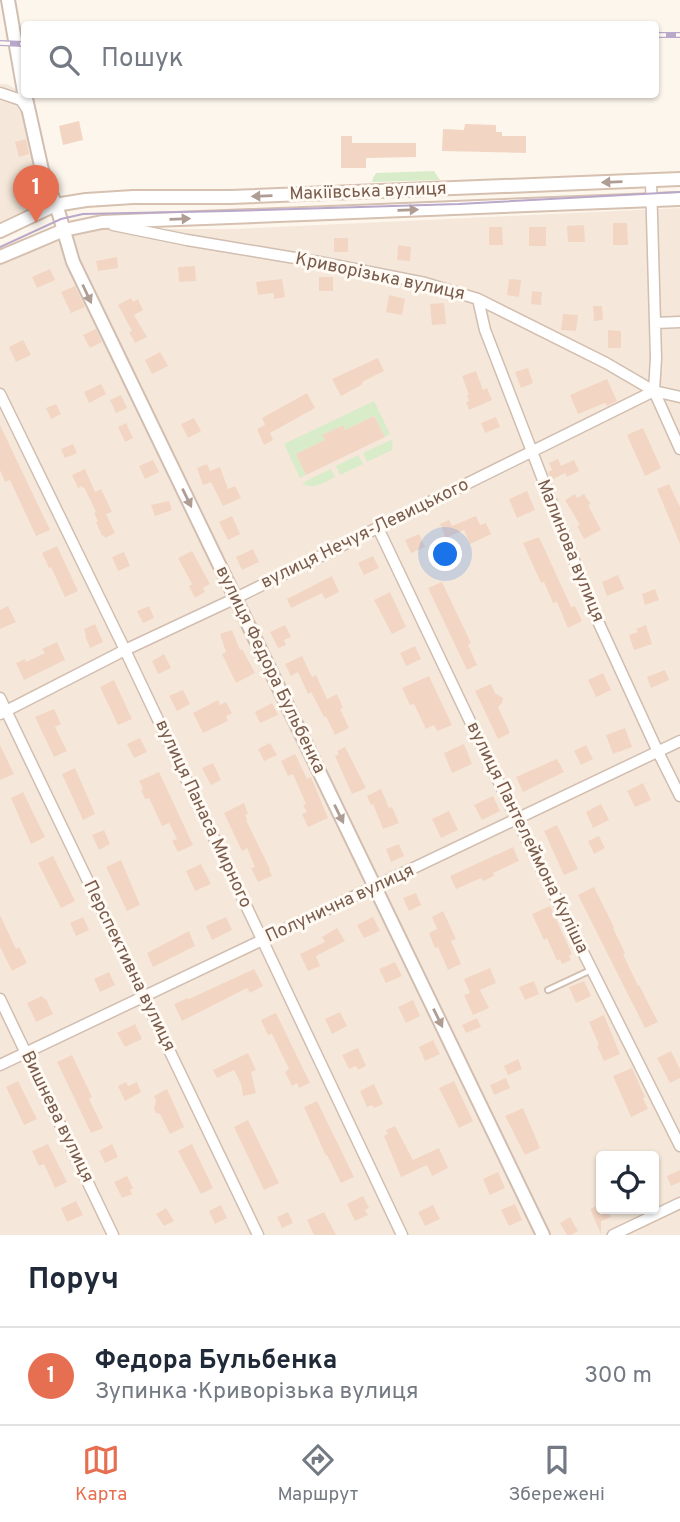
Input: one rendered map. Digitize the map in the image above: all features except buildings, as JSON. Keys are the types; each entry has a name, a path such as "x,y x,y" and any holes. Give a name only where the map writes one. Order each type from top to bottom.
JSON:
{"street":[{"name":"вулиця Федора Бульбенка","path":"8,0 21,71"},
{"path":"0,93 21,100 29,113"},
{"name":"вулиця Федора Бульбенка","path":"26,98 42,170 64,230 72,262 543,1235"},
{"name":"Макіївська вулиця","path":"55,205 133,197 231,197 680,179"},
{"path":"651,181 656,358 654,391 680,449"},
{"path":"459,189 460,208"},
{"path":"370,192 370,212"},
{"name":"Макіївська вулиця","path":"64,230 102,222 680,200"},
{"path":"0,231 55,205"},
{"name":"Криворізька вулиця","path":"102,222 425,283 478,299 606,363 654,391 680,397"},
{"path":"0,257 64,230"},
{"name":"Малинова вулиця","path":"478,299 485,330 596,617 657,752 680,796"},
{"path":"655,323 680,322"},
{"name":"вулиця Нечуя-Левицького","path":"3,712 654,391"},
{"name":"вулиця Панаса Мирного","path":"1,400 125,650 402,1235"},
{"name":"вулиця Пантелеймона Куліша","path":"378,528 517,820 680,1146"},
{"name":"Перспективна вулиця","path":"0,698 3,712 258,1235"},
{"name":"Полунична вулиця","path":"0,1065 680,741"},
{"name":"Вишнева вулиця","path":"0,999 113,1235"},
{"path":"613,1235 680,1203"}],"lane":[{"path":"548,990 591,970"}],"shaded area":[{"path":"0,84 7,84 21,92 21,98 24,98 47,200 0,222"},
{"path":"680,208 680,1235 0,1235 0,264 27,250 85,229 235,229"}],"green space":[{"path":"434,171 440,180 372,182 376,173"},
{"path":"374,401 390,434 385,437 374,416 345,430 343,425 323,435 325,440 296,454 306,475 300,478 284,444"},
{"path":"393,439 392,450 367,462 363,453"},
{"path":"358,455 363,464 340,475 336,466"},
{"path":"331,469 335,477 323,483 311,486 302,483"}],"tram line":[{"path":"0,247 61,219 83,214 459,204 680,192"}],"railway":[{"path":"659,35 680,35"},
{"path":"0,43 21,44"}],"place":[{"name":"Федора Бульбенка","path":"36,223"}]}
